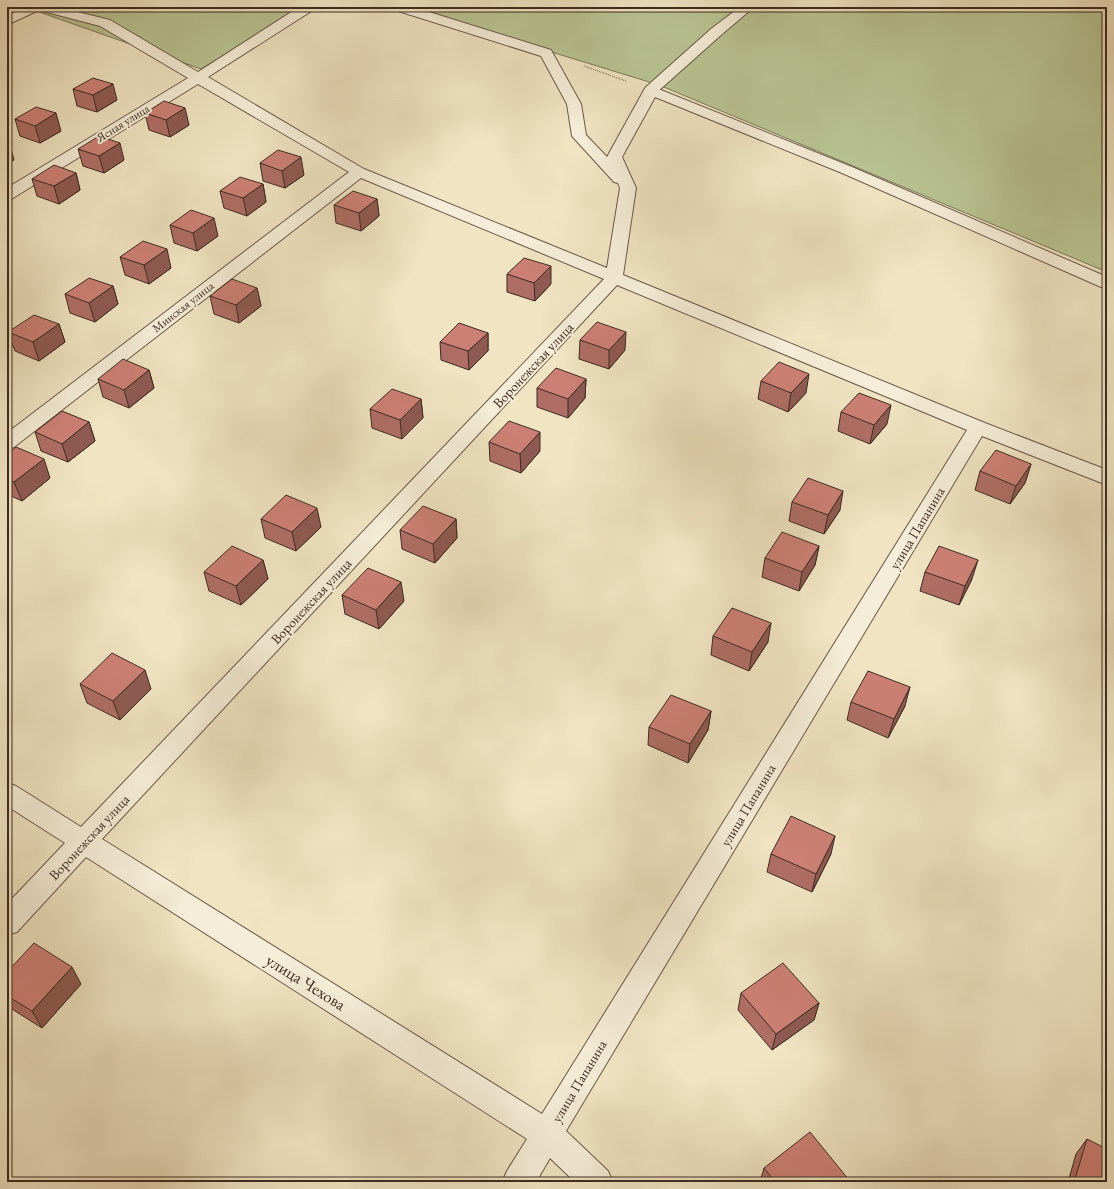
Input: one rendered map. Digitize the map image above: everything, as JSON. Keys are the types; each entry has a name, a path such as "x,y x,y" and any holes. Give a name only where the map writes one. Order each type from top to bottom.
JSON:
{"street":[{"path":"7,21 35,7"},
{"path":"42,7 105,23 359,172 978,427 1107,478"},
{"name":"Ясная улица","path":"7,195 199,77 308,7"},
{"path":"400,7 546,53 574,104 579,136 628,188"},
{"path":"614,278 628,188 614,157 651,90 716,32 748,7"},
{"path":"651,90 847,170 1107,283"},
{"name":"Минская улица","path":"7,443 359,172"},
{"name":"Воронежская улица","path":"7,923 614,278"},
{"name":"улица Папанина","path":"518,1182 978,427"},
{"name":"улица Чехова","path":"7,792 547,1134 597,1182"}],"path":[{"path":"546,53 651,90"}],"green space":[{"path":"25,7 303,7 201,69"},
{"path":"405,7 1107,7 1107,272 659,85"}],"building":[{"path":"93,78 113,84 93,95 73,89"},
{"path":"164,101 185,108 166,120 145,113"},
{"path":"36,107 56,113 35,126 15,119"},
{"path":"99,136 120,143 99,156 78,149"},
{"path":"278,150 301,157 282,171 260,163"},
{"path":"54,165 76,173 54,186 32,179"},
{"path":"240,177 263,184 243,198 220,191"},
{"path":"353,191 377,199 359,213 334,205"},
{"path":"191,210 214,218 193,233 170,225"},
{"path":"143,241 167,249 144,265 120,257"},
{"path":"524,258 551,266 534,283 507,274"},
{"path":"89,278 113,286 89,303 65,294"},
{"path":"232,279 257,288 236,305 210,296"},
{"path":"34,315 59,324 33,342 8,332"},
{"path":"597,322 626,332 609,350 580,340"},
{"path":"459,323 488,333 468,351 440,342"},
{"path":"123,359 149,370 124,390 98,379"},
{"path":"779,362 809,374 791,393 761,381"},
{"path":"556,368 586,379 568,399 537,388"},
{"path":"392,389 421,399 400,420 370,409"},
{"path":"859,393 891,405 874,425 841,412"},
{"path":"62,411 89,422 62,444 35,432"},
{"path":"509,421 540,432 520,454 489,442"},
{"path":"16,447 44,459 14,482 7,479 7,454"},
{"path":"996,450 1031,464 1016,486 980,471"},
{"path":"808,478 843,491 828,515 792,502"},
{"path":"286,495 317,508 292,532 261,519"},
{"path":"423,506 456,519 433,544 400,530"},
{"path":"782,532 819,546 802,572 765,558"},
{"path":"232,546 263,560 236,586 204,572"},
{"path":"939,546 978,560 965,586 925,572"},
{"path":"368,568 401,582 376,610 342,595"},
{"path":"732,608 771,623 752,652 713,636"},
{"path":"112,653 145,670 113,701 80,684"},
{"path":"868,671 910,687 894,719 851,702"},
{"path":"671,695 711,711 690,744 649,727"},
{"path":"791,816 835,836 816,874 771,854"},
{"path":"34,943 72,967 32,1011 7,996 7,972"},
{"path":"783,963 819,1003 776,1034 741,993"},
{"path":"810,1132 849,1180 846,1182 775,1182 764,1168"},
{"path":"1087,1139 1107,1149 1107,1182 1074,1182"}]}
